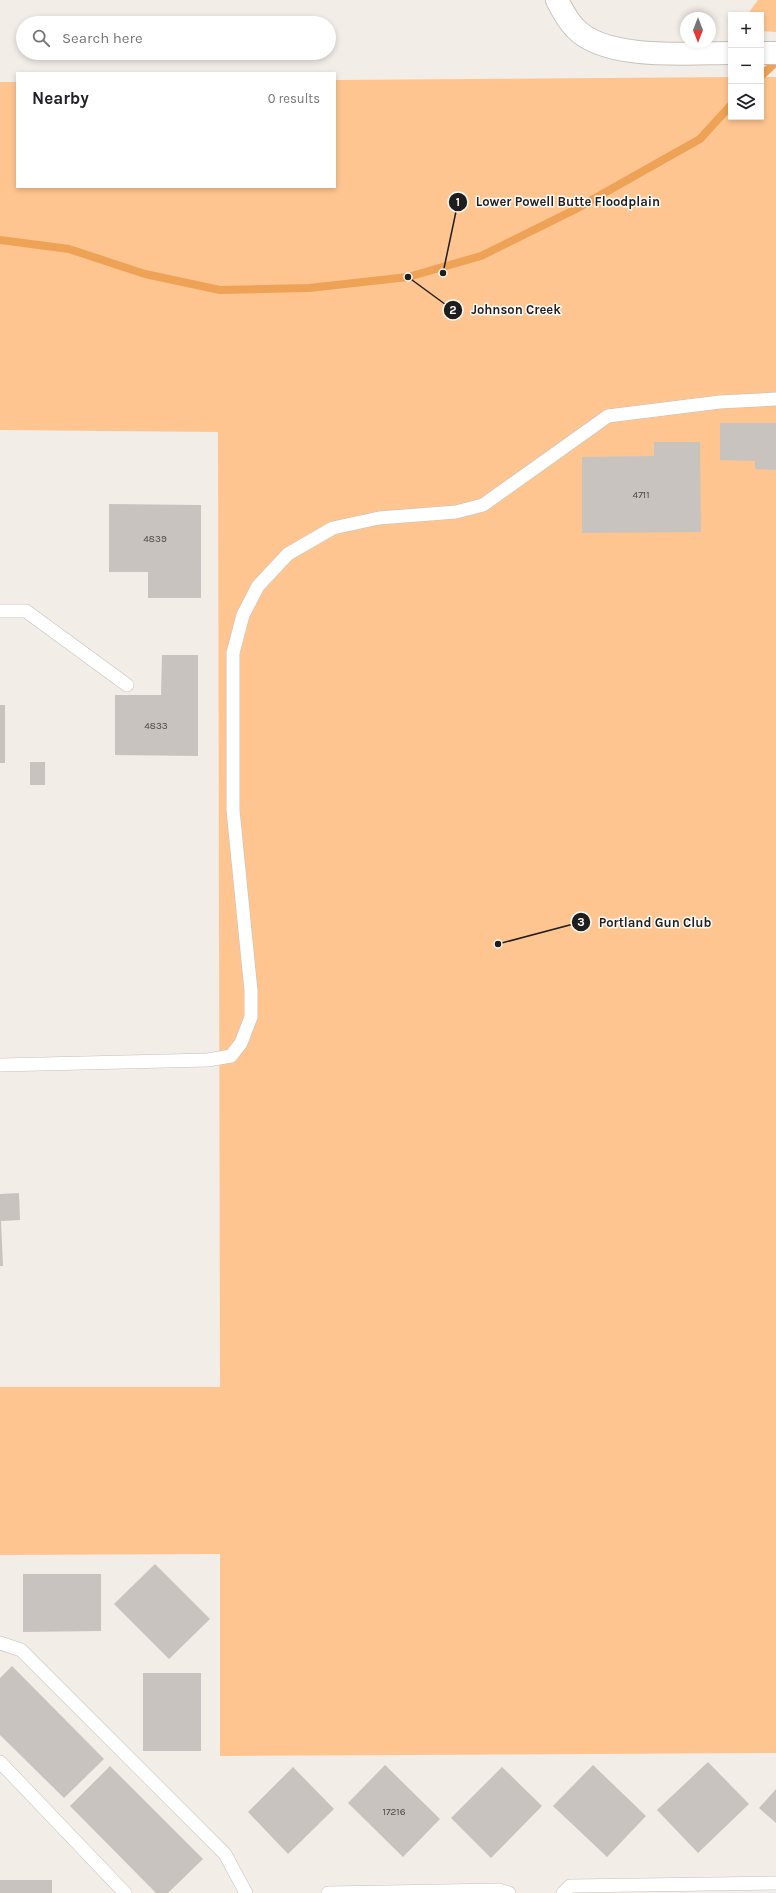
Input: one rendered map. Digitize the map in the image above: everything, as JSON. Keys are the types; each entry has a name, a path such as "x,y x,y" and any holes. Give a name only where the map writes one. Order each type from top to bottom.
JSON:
{"street":[{"path":"557,0 575,29 588,38 620,50 728,53"},
{"path":"764,53 776,53"}],"lane":[{"path":"0,1065 208,1060 231,1056 241,1043 251,1017 252,990 233,810 234,653 243,615 258,586 288,554 333,528 379,518 456,512 483,505 608,416 720,402 776,399"},
{"path":"0,611 26,611 127,685"},
{"path":"0,1644 21,1650 225,1854 246,1893"},
{"path":"0,1762 125,1893"},
{"path":"563,1893 570,1886 776,1883"},
{"path":"328,1893 499,1890 509,1893"}],"shaded area":[{"path":"758,0 776,0 776,32 764,31 764,12 749,12"},
{"path":"728,77 728,120 764,120 764,77 776,77 776,1753 220,1756 220,1554 0,1555 0,1387 220,1387 218,432 0,430 0,82 16,82 16,188 336,188 336,80"}],"building":[{"path":"720,423 776,423 776,470 755,469 755,461 720,460"},
{"path":"654,442 700,442 701,532 582,533 582,457 654,456"},
{"path":"109,504 201,505 201,598 148,598 148,572 109,572"},
{"path":"162,655 198,655 198,756 115,755 115,695 161,695"},
{"path":"0,705 5,705 5,763 0,763"},
{"path":"30,762 45,762 45,785 30,785"},
{"path":"19,1193 20,1220 1,1221 3,1266 0,1266 0,1194"},
{"path":"155,1564 210,1619 169,1659 114,1604"},
{"path":"23,1574 101,1574 101,1631 23,1632"},
{"path":"12,1666 104,1759 64,1798 0,1735 0,1678"},
{"path":"143,1673 201,1673 201,1751 143,1751"},
{"path":"708,1762 749,1804 698,1853 657,1810"},
{"path":"385,1765 440,1819 403,1857 348,1803"},
{"path":"593,1765 646,1816 607,1857 553,1806"},
{"path":"110,1766 203,1859 168,1893 156,1893 70,1806"},
{"path":"293,1767 334,1809 288,1854 248,1812"},
{"path":"502,1767 542,1806 491,1858 451,1818"},
{"path":"776,1789 776,1823 759,1808"},
{"path":"0,1880 52,1880 52,1893 0,1893"}],"waterway":[{"path":"764,73 776,62"},
{"path":"0,240 69,249 145,274 220,290 309,288 408,277 481,256 574,210 700,139 728,108"}],"place":[{"name":"Lower Powell Butte Floodplain","path":"443,273"},
{"name":"Johnson Creek","path":"408,277"},
{"name":"Portland Gun Club","path":"498,944"}]}
